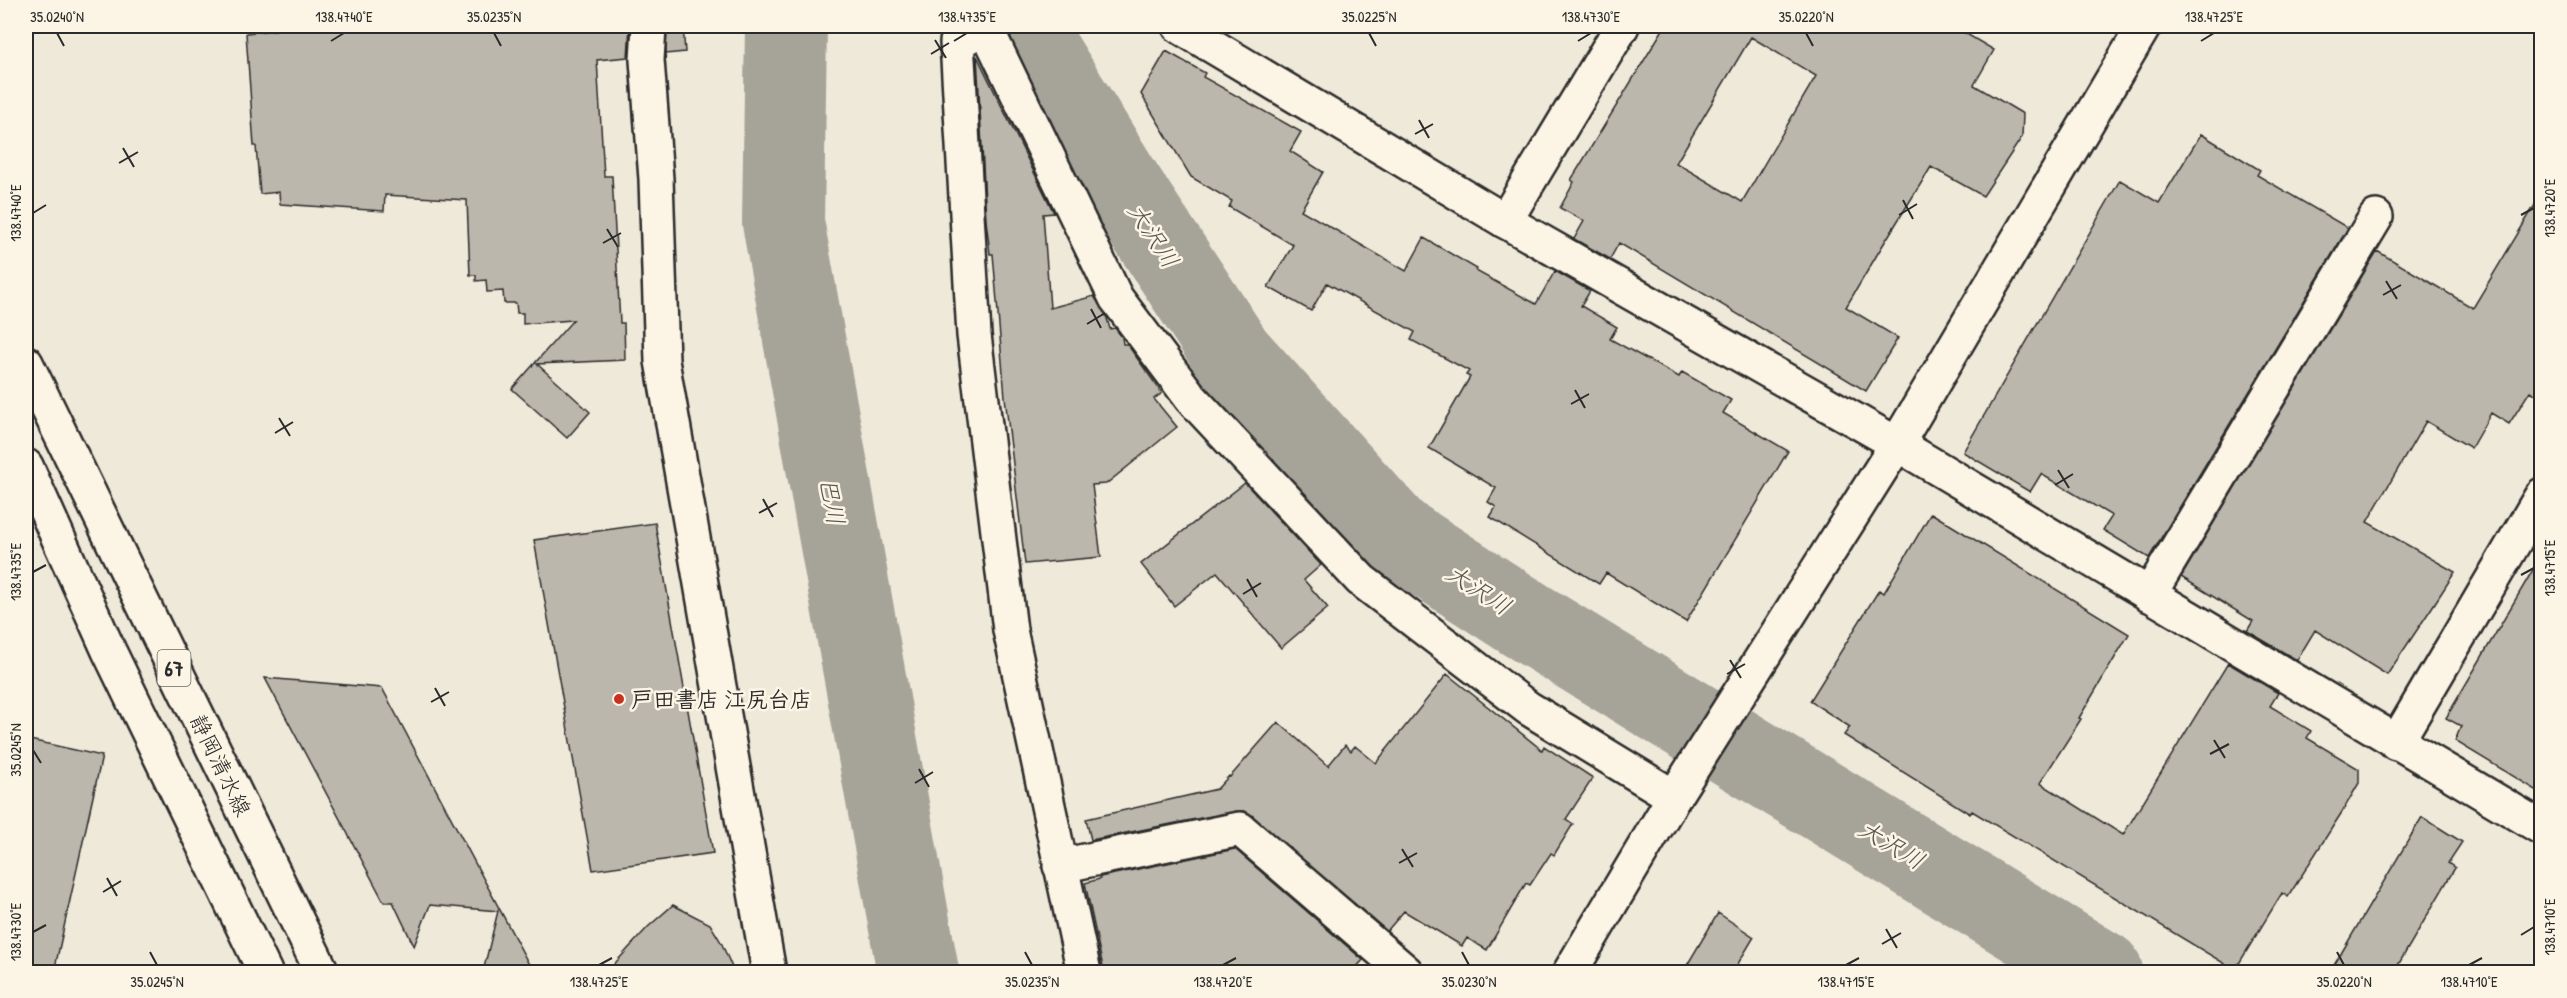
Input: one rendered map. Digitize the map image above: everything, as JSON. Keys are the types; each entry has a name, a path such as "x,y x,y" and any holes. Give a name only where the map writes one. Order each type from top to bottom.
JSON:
{"street":[{"path":"649,26 647,60 656,179 662,361 769,972"},
{"path":"1179,26 1505,221 1897,444 2396,744 2541,828"},
{"path":"1505,221 1622,26"},
{"path":"1570,972 1678,791 1897,444 2144,26"},
{"path":"1084,972 1010,630 974,335 957,42 988,27 1116,298 1191,398 1361,580 1528,708 1678,791"},
{"path":"2149,595 2376,217"},
{"name":"静岡清水線","path":"26,363 322,972"},
{"name":"67","path":"26,466 109,651 265,972"},
{"path":"2396,744 2541,495"},
{"path":"1060,866 1240,829 1406,972"}],"building":[{"path":"276,26 630,26 628,57 597,60 604,176 612,176 620,323 624,323 625,360 537,364 590,412 567,438 512,389 573,320 523,324 523,313 517,313 516,303 504,303 503,291 487,292 486,280 476,281 476,275 470,275 467,200 385,195 384,211 280,204 279,192 260,194 256,146 254,146 246,33 276,30"},
{"path":"667,26 683,26 685,52 666,54"},
{"path":"1665,26 1953,26 1994,50 1974,85 2023,114 2022,137 1983,196 1931,167 1846,307 1898,338 1866,391 1619,243 1610,259 1574,239 1584,221 1560,208 1574,182 1571,180","holes":["1751,37 1816,76 1742,202 1676,163"]},
{"path":"1166,51 1205,73 1203,77 1301,132 1290,151 1323,172 1301,210 1406,271 1424,238 1477,269 1476,271 1536,304 1555,271 1590,291 1581,306 1617,327 1610,339 1679,377 1682,372 1731,400 1723,413 1788,451 1686,622 1606,573 1599,584 1490,517 1496,507 1488,502 1496,488 1429,448 1470,377 1466,375 1469,371 1411,340 1415,332 1327,283 1311,311 1268,287 1293,245 1229,207 1232,201 1191,177 1141,94"},
{"path":"977,56 1054,213 1043,214 1050,308 1094,296 1106,315 1110,329 1115,328 1122,337 1123,344 1127,344 1162,393 1154,399 1177,427 1106,484 1092,485 1101,557 1025,564 1005,397 993,254 990,254 986,220"},
{"path":"2201,134 2260,170 2257,175 2348,228 2149,558 2103,530 2112,516 2041,474 2030,492 1963,452 2120,180 2159,203"},
{"path":"2541,195 2541,398 2530,391 2509,424 2491,413 2471,448 2426,421 2367,522 2455,572 2387,675 2315,630 2297,660 2247,631 2253,621 2181,577 2377,251 2473,308"},
{"path":"1245,483 1321,565 1304,580 1328,608 1281,648 1217,572 1174,606 1141,564"},
{"path":"1931,513 2129,634 2079,718 2081,719 2040,783 2123,835 2228,663 2278,693 2270,706 2311,731 2307,738 2359,769 2359,783 2342,812 2288,897 2282,893 2235,970 1972,811 1970,814 1844,735 1850,727 1810,701 1879,590 1884,593"},
{"path":"655,523 713,853 593,870 534,540"},
{"path":"2541,556 2541,793 2455,741 2461,726 2446,718"},
{"path":"1447,674 1542,750 1544,746 1593,778 1566,819 1573,824 1554,855 1551,853 1530,885 1526,883 1487,950 1467,938 1462,946 1404,911 1387,931 1245,811 1091,840 1086,819 1217,789 1278,722 1328,766 1345,745 1351,751 1355,746 1376,763"},
{"path":"265,678 382,688 533,972 483,972 498,911 430,905 414,946 393,902 384,902"},
{"path":"30,740 102,756 54,972 26,972 26,760"},
{"path":"2422,817 2462,842 2448,863 2455,868 2394,972 2330,972"},
{"path":"1235,849 1363,960 1352,972 1104,972 1085,883 1100,879 1100,877"},
{"path":"673,905 710,924 734,972 607,972 648,927"},
{"path":"1718,913 1754,937 1733,972 1683,972"}],"waterway":[{"name":"巴川","path":"786,26 783,222 918,972"},
{"name":"大沢川","path":"1023,26 1124,189 1233,355 1395,535 1526,620 2102,972"}],"place":[{"name":"戸田書店 江尻台店","path":"619,699"}]}
